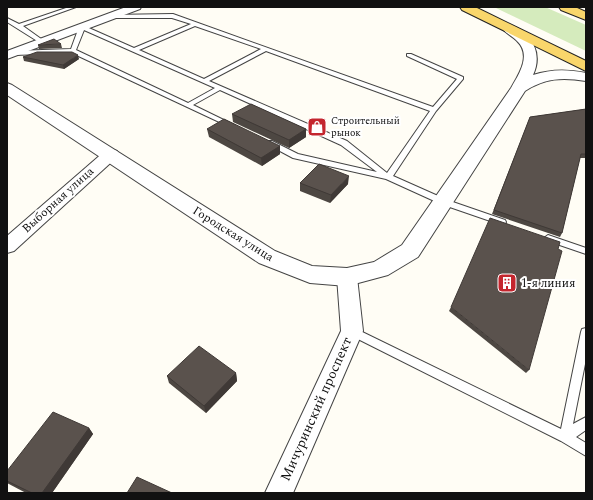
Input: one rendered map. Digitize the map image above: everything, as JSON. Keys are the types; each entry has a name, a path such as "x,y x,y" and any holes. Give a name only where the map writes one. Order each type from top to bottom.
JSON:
{"main road":[{"path":"466,7 586,68"},
{"path":"565,7 586,16"}],"street":[{"path":"11,54 136,7"},
{"name":"Городская улица","path":"7,88 267,257 310,274 346,277 380,269 410,251 519,88 530,66 531,56 528,46 522,38 509,29"},
{"path":"519,88 534,78 550,74 570,74 586,77"},
{"name":"Выборная улица","path":"7,246 110,154"},
{"name":"Мичуринский проспект","path":"279,493 352,331 346,277"}],"lane":[{"path":"18,26 74,7"},
{"path":"111,16 173,16 434,110"},
{"path":"7,20 42,42"},
{"path":"135,50 195,24"},
{"path":"73,51 82,27 344,142 388,177"},
{"path":"204,81 266,49"},
{"path":"11,54 73,51 239,129"},
{"path":"388,177 434,110 461,78 409,55"},
{"path":"188,105 220,88"},
{"path":"260,139 296,156 388,177 444,202 511,226"},
{"path":"541,236 586,251"},
{"path":"352,331 565,437 586,450"},
{"path":"565,437 586,332"},
{"path":"565,437 586,423"}],"green space":[{"path":"494,7 545,7 586,25 586,51"}],"building":[{"path":"54,39 61,44 38,45"},
{"path":"37,52 72,52 78,55 63,65 23,57"},
{"path":"251,104 306,129 289,140 232,114"},
{"path":"586,109 586,154 581,154 562,233 494,210 530,117"},
{"path":"224,119 280,146 261,158 207,129"},
{"path":"319,164 349,176 331,195 300,183"},
{"name":"1-я линия","path":"490,218 560,242 558,249 562,251 529,370 451,307"},
{"path":"199,346 236,373 204,406 167,376"},
{"path":"53,412 89,428 42,493 32,493 7,481 7,471"},
{"path":"137,477 172,493 127,493"}],"place":[{"name":"Строительный рынок","path":"317,127"},
{"name":"1-я линия","path":"507,283"}]}
